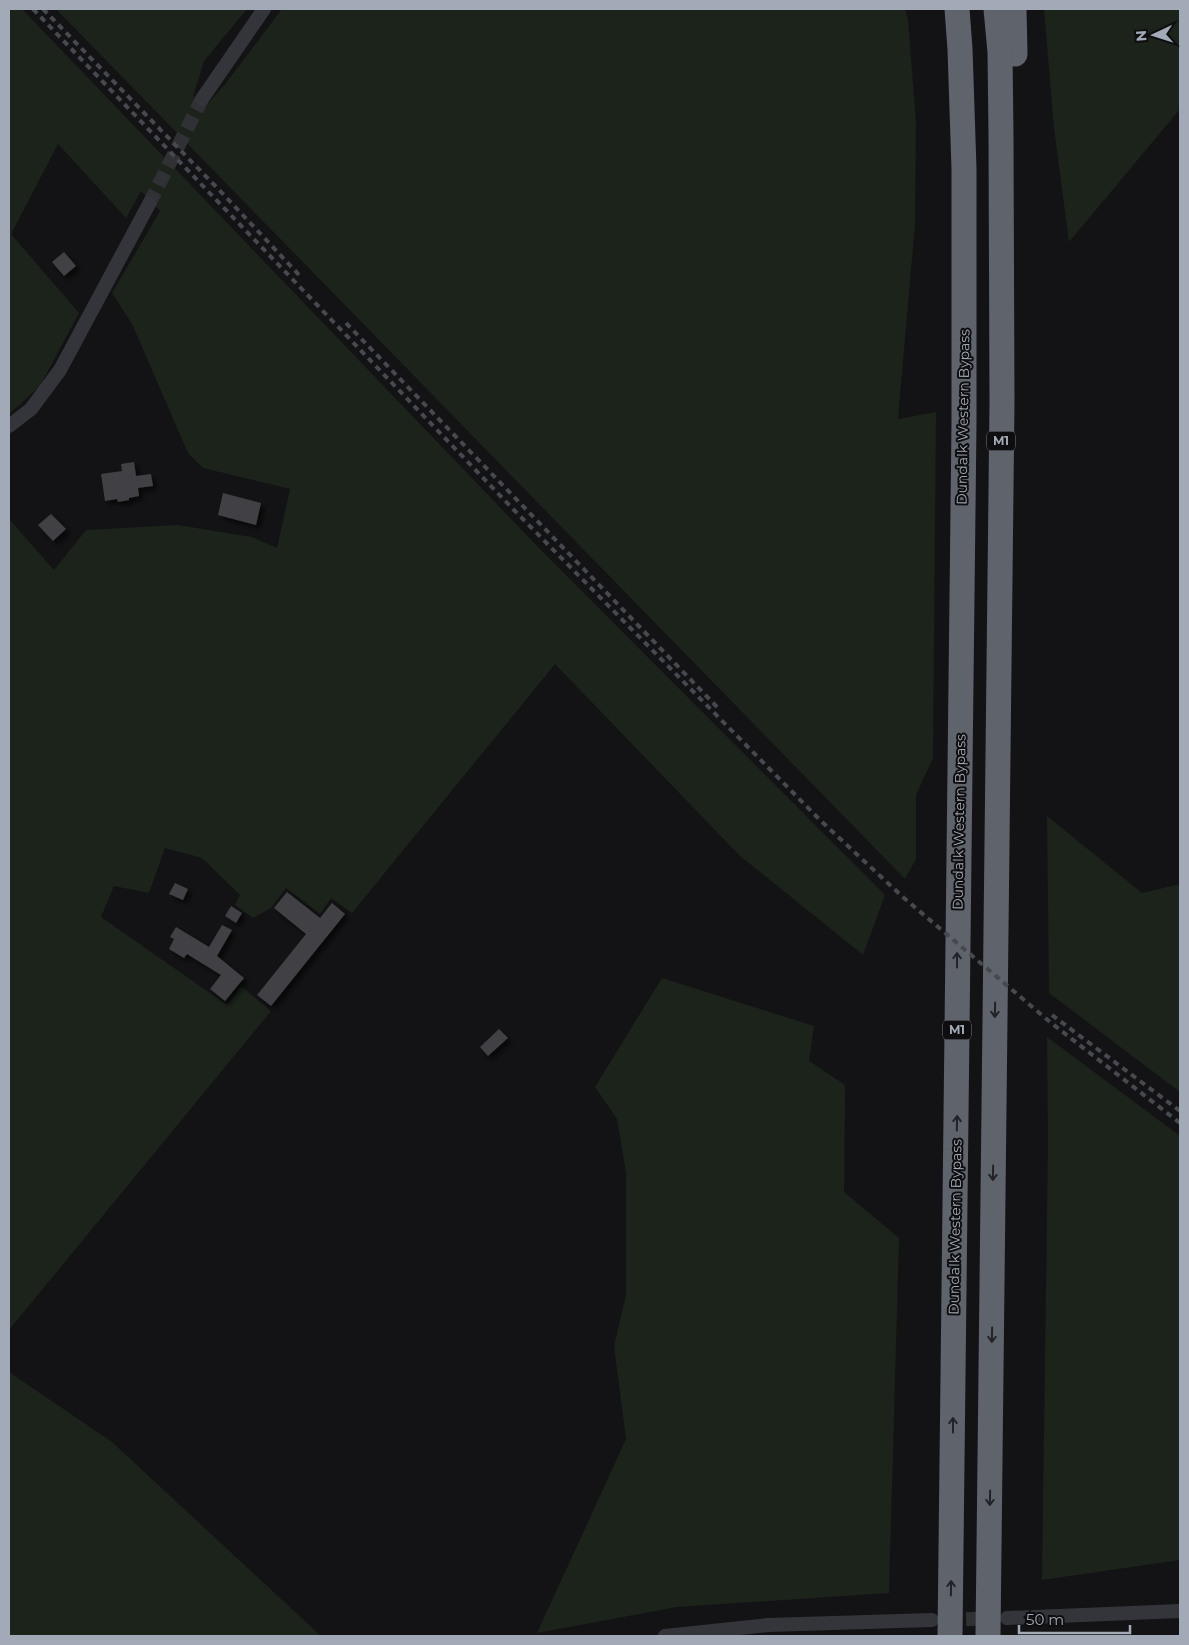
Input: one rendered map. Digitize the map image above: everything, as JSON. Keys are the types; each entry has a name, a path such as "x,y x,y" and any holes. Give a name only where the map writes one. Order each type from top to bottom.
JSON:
{"highway":[{"path":"944,9 949,58 955,366 964,423"},
{"name":"Dundalk Western Bypass","path":"941,1628 964,423 964,169 957,9"},
{"name":"M1","path":"988,1636 1002,343 1000,52 996,9"},
{"path":"997,874 1010,729 1018,145 1014,9"}],"street":[{"path":"202,99 264,9"},
{"path":"9,426 31,409 60,370 149,204"},
{"path":"1007,1618 1180,1611"},
{"path":"665,1636 768,1625 941,1628"}],"shaded area":[{"path":"9,9 22,9 539,548 885,895 863,955 739,855 555,664 352,913 331,898 320,914 286,888 271,908 253,918 235,905 240,895 202,858 165,848 149,893 114,886 101,917 227,1005 241,986 271,1011 9,1330 9,519 54,570 86,530 178,525 252,537 277,548 290,489 203,468 188,453 132,324 112,293 160,211 141,191 126,218 58,144 11,234 79,313 40,386 9,414"},
{"path":"56,9 247,9 204,61 193,96 205,107 226,83 282,9 905,9 908,20 916,122 915,224 898,419 936,412 933,758 916,795 916,859 905,879"},
{"path":"1044,9 1180,9 1180,109 1069,242 1054,128"},
{"path":"1047,816 1142,893 1180,884 1180,1092 1049,993"},
{"path":"662,978 814,1026 809,1061 845,1085 844,1192 899,1238 889,1593 677,1607 537,1633 626,1439 614,1346 626,1295 626,1173 617,1119 595,1087"},
{"path":"1047,1037 1180,1136 1180,1560 1042,1580 1048,1140"},
{"path":"9,1372 112,1442 321,1636 9,1636"}],"building":[{"path":"64,252 76,266 64,276 52,262"},
{"path":"134,462 136,476 151,474 153,486 138,488 139,496 129,498 129,500 118,502 117,499 105,501 101,474 122,471 121,464"},
{"path":"223,493 261,503 256,525 218,515"},
{"path":"51,514 66,529 53,541 38,525"},
{"path":"175,883 188,889 183,900 169,894"},
{"path":"287,892 320,918 332,903 345,914 271,1006 257,995 306,934 274,908"},
{"path":"231,906 242,913 236,923 225,916"},
{"path":"222,925 232,930 217,956 244,978 225,1001 210,989 221,975 187,954 184,958 169,949 174,939 170,937 176,927 209,947"},
{"path":"499,1029 508,1038 488,1056 480,1047"}],"tunnel":[{"path":"149,204 202,99"},
{"path":"945,1620 994,1618"}],"railway":[{"path":"33,9 513,509 821,821 904,898 1050,1022 1180,1123"},
{"path":"43,9 300,276"},
{"path":"346,323 719,709"},
{"path":"1052,1015 1180,1111"}]}
